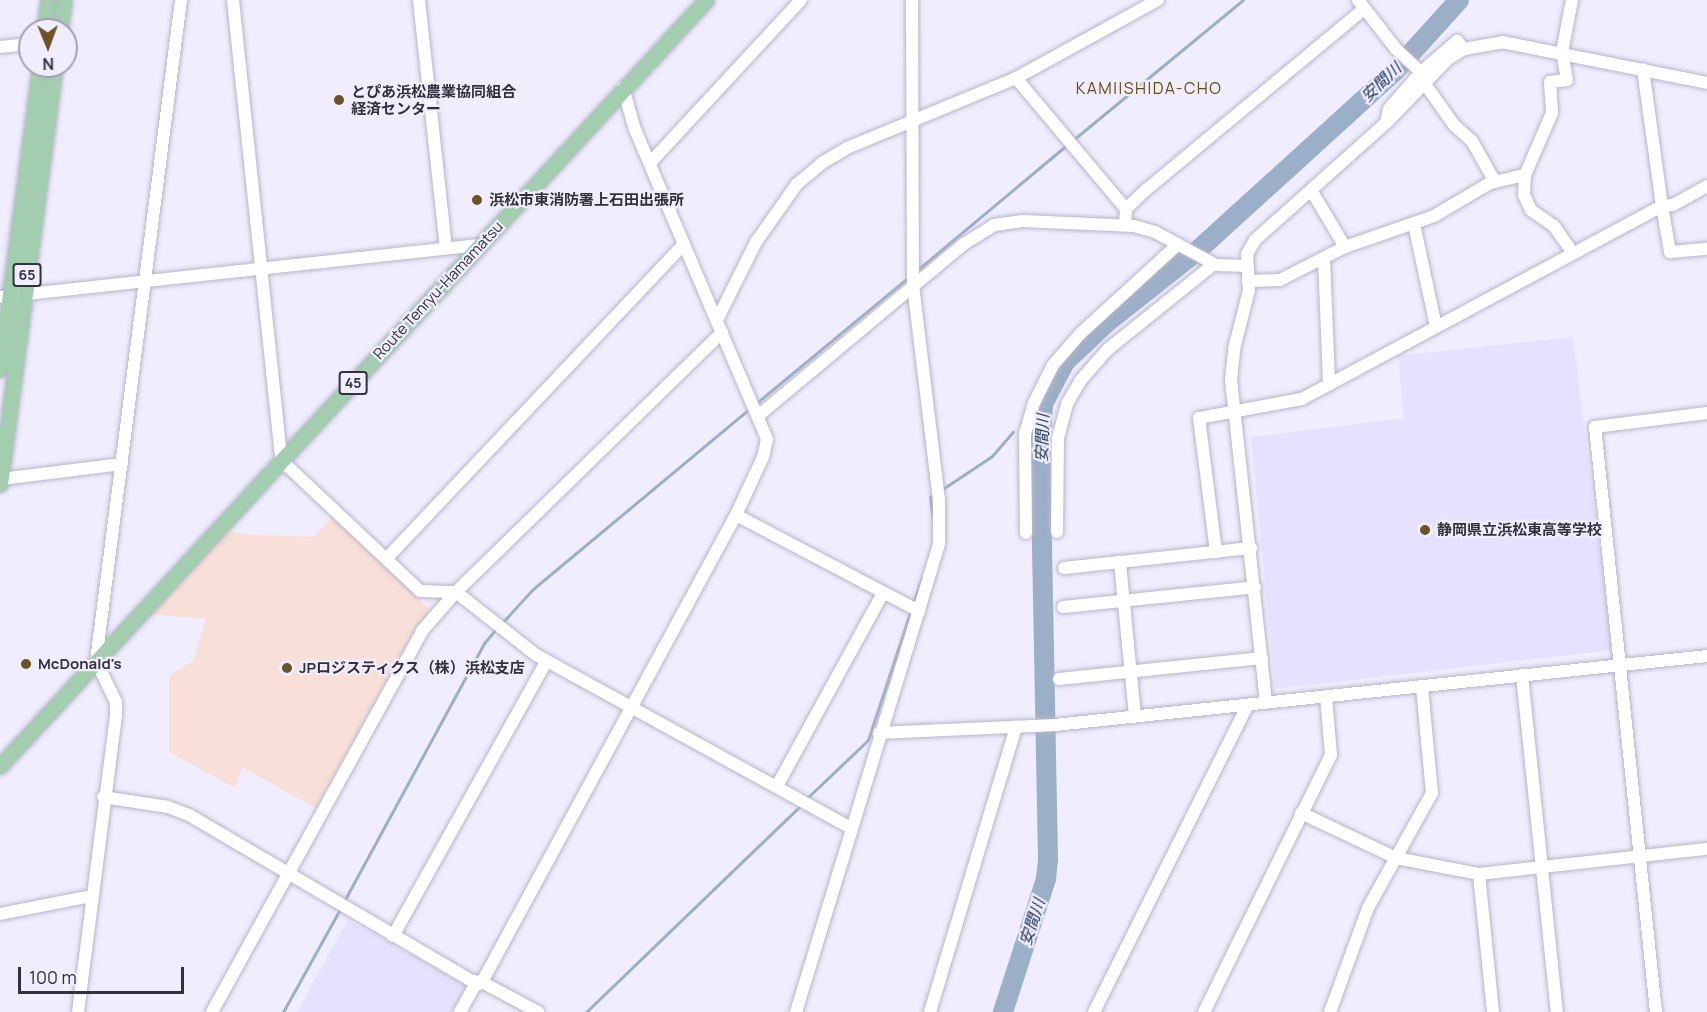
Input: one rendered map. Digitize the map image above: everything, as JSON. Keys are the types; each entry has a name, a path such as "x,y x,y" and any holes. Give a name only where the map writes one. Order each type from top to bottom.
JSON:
{"main road":[{"path":"46,18 48,0"},
{"path":"62,18 64,0"},
{"name":"Route Tenryu-Hamamatsu","path":"0,766 6,755 96,661 706,0"},
{"name":"65","path":"0,369 38,78"},
{"name":"65","path":"0,484 11,296 53,78"}],"street":[{"path":"78,1012 116,702 96,661 181,0"},
{"path":"233,0 281,460 420,591 456,592 547,661 851,828"},
{"path":"419,0 446,248"},
{"path":"650,163 801,0"},
{"path":"796,1012 810,979 879,733 939,543 938,484 913,284 912,0"},
{"path":"212,1012 422,631 456,592 720,326 756,242 797,184 847,148 1016,78 1158,0"},
{"path":"1572,0 1562,52 1567,80 1550,82 1552,113 1548,127 1536,142 1525,175 1524,195 1531,210 1554,226 1574,253"},
{"path":"1126,209 1361,4 1396,49 1421,76 1454,125 1472,141 1495,182"},
{"path":"1266,702 1231,380 1234,350 1245,316 1248,281 1247,254 1255,240 1387,122 1421,76 1464,49 1502,42 1562,52 1707,83"},
{"path":"0,48 18,46"},
{"path":"1643,69 1670,252 1707,249"},
{"path":"1016,78 1126,209 1125,225"},
{"path":"460,1012 474,987 482,982 633,708 736,515 763,457 767,439 650,163 623,88"},
{"path":"1248,281 1280,280 1345,247 1414,224 1457,205 1495,182 1525,175"},
{"path":"1216,552 1199,418 1302,399 1662,206 1673,205 1707,186"},
{"path":"1311,190 1345,247"},
{"path":"757,414 913,284 994,225 1023,221 1125,225 1155,232 1213,264 1229,268 1247,266"},
{"path":"1414,224 1436,327"},
{"path":"387,558 684,244"},
{"path":"11,296 480,245"},
{"path":"1026,533 1025,434 1034,403 1053,365 1080,334 1177,245"},
{"path":"1324,258 1329,385"},
{"path":"1057,532 1058,438 1066,404 1107,350 1213,264"},
{"path":"1656,1012 1618,666 1595,427 1707,413"},
{"path":"1,479 122,464"},
{"path":"736,515 919,611"},
{"path":"1064,568 1251,548"},
{"path":"1120,562 1135,716"},
{"path":"1063,607 1255,587"},
{"path":"777,786 884,593"},
{"path":"879,733 1055,725 1707,656"},
{"path":"1059,679 1262,658"},
{"path":"393,936 547,661"},
{"path":"1522,675 1557,1012"},
{"path":"1330,1012 1368,908 1432,793 1422,687"},
{"path":"1204,1012 1331,754 1326,696"},
{"path":"1094,1012 1248,705"},
{"path":"930,1012 1016,727"},
{"path":"104,797 168,807 189,815 472,981 482,982 538,1012"},
{"path":"1301,813 1396,858 1479,874 1707,849"},
{"path":"1479,874 1493,1012"},
{"path":"0,914 91,896"}],"shaded area":[{"path":"1573,337 1612,650 1275,689 1251,437 1404,418 1398,356"},
{"name":"JPロジスティクス（株）浜松支店","path":"334,516 430,610 415,629 316,808 242,767 235,788 169,752 169,676 194,660 206,619 149,614 227,530 241,534 313,537"},
{"path":"348,920 467,986 453,1012 297,1012"}],"waterway":[{"path":"1073,140 1243,0"},
{"name":"安間川","path":"1003,1012 1046,879 1048,859 1040,455 1043,404 1065,362 1105,324 1196,252 1394,72 1459,0"},
{"path":"916,271 1068,144"},
{"path":"754,405 909,277"},
{"path":"501,624 533,589 749,409"},
{"path":"941,490 992,456 1013,432"},
{"path":"933,520 930,497 935,494"},
{"path":"913,603 922,578"},
{"path":"805,800 868,740 911,610"},
{"path":"343,903 485,642 496,629"},
{"path":"586,1012 801,805"},
{"path":"283,1012 340,909"}],"place":[{"name":"とぴあ浜松農業協同組合 経済センター","path":"339,100"},
{"name":"浜松市東消防署上石田出張所","path":"477,200"},
{"name":"静岡県立浜松東高等学校","path":"1425,530"},
{"name":"McDonald's","path":"26,664"},
{"name":"JPロジスティクス（株）浜松支店","path":"287,668"}],"district":[{"name":"KAMIISHIDA-CHO","path":"1149,88"}]}
